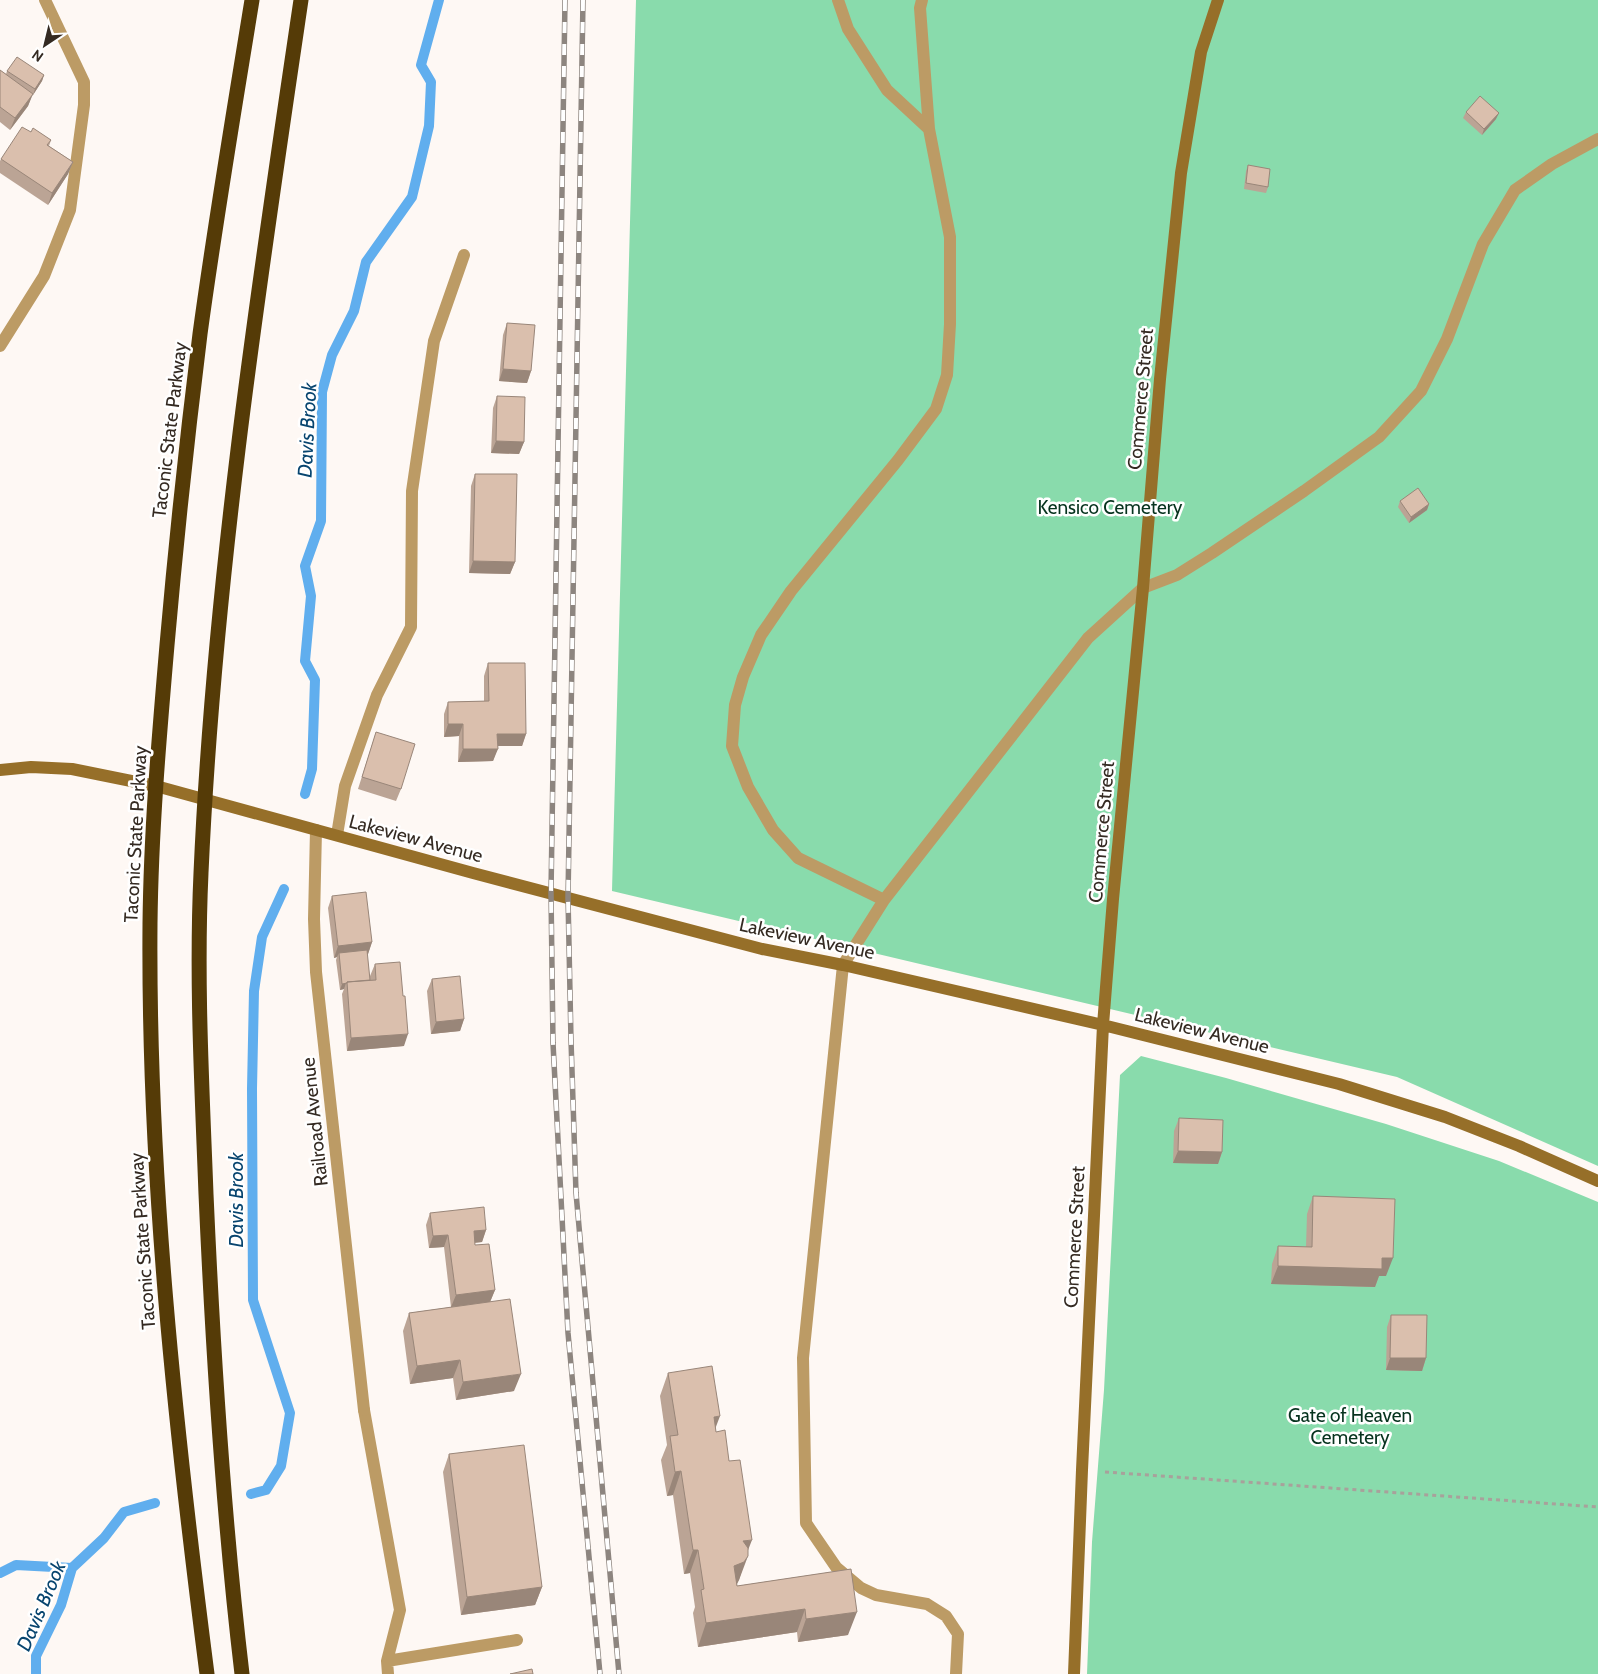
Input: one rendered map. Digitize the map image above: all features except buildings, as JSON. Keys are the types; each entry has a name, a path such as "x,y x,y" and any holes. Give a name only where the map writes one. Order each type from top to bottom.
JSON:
{"highway":[{"name":"Taconic State Parkway","path":"207,1674 185,1496 164,1278 155,1152 150,923 156,786 174,565 200,335 252,0"},
{"path":"242,1674 232,1592 214,1362 200,1009 199,918 205,799 225,566 238,450 268,224 301,0"}],"street":[{"path":"0,346 44,276 70,210 84,105 84,82 45,0"},
{"path":"838,0 848,29 887,90 929,129"},
{"path":"884,900 798,858 773,830 748,787 732,746 735,705 743,676 761,635 791,592 936,410 947,375 950,324 950,236 929,129 920,18 922,0"},
{"name":"Commerce Street","path":"1074,1674 1103,1025 1114,890 1143,588 1160,379 1181,173 1201,52 1218,0"},
{"path":"956,1674 958,1634 946,1616 927,1604 876,1595 861,1588 836,1567 806,1523 803,1358 843,965 884,900 1088,638 1143,588 1177,575 1212,554 1379,437 1421,391 1447,339 1483,244 1514,190 1552,164 1598,138"},
{"path":"337,835 345,786 377,695 410,628 412,491 434,341 464,255"},
{"name":"Lakeview Avenue","path":"0,770 31,767 72,769 156,786 762,949 843,965 1103,1025 1339,1084 1436,1115 1519,1146 1598,1181"},
{"name":"Railroad Avenue","path":"316,830 314,919 316,972 364,1410 400,1610 386,1661"},
{"path":"388,1674 386,1661 517,1640"}],"path":[{"path":"1082,1470 1598,1506"}],"green space":[{"name":"Kensico Cemetery","path":"636,0 1598,0 1598,1166 1397,1077 612,891"},
{"name":"Gate of Heaven Cemetery","path":"1141,1056 1226,1078 1386,1124 1499,1161 1598,1202 1598,1674 1087,1674 1092,1542 1104,1390 1120,1075"}],"waterway":[{"name":"Davis Brook","path":"305,794 312,769 315,680 305,661 311,596 305,566 321,521 322,392 332,355 354,311 366,262 412,197 429,126 431,82 421,65 439,0"},
{"name":"Davis Brook","path":"251,1494 266,1490 281,1466 290,1413 253,1300 252,1089 254,991 262,937 284,889"},
{"name":"Davis Brook","path":"36,1674 36,1656 61,1605 72,1568 104,1538 124,1512 155,1503"},
{"path":"0,1573 16,1565 72,1568"}],"railway":[{"path":"565,0 551,893 553,1043 568,1333 600,1674"},
{"path":"583,0 568,898 571,1040 576,1193 619,1674"}]}
